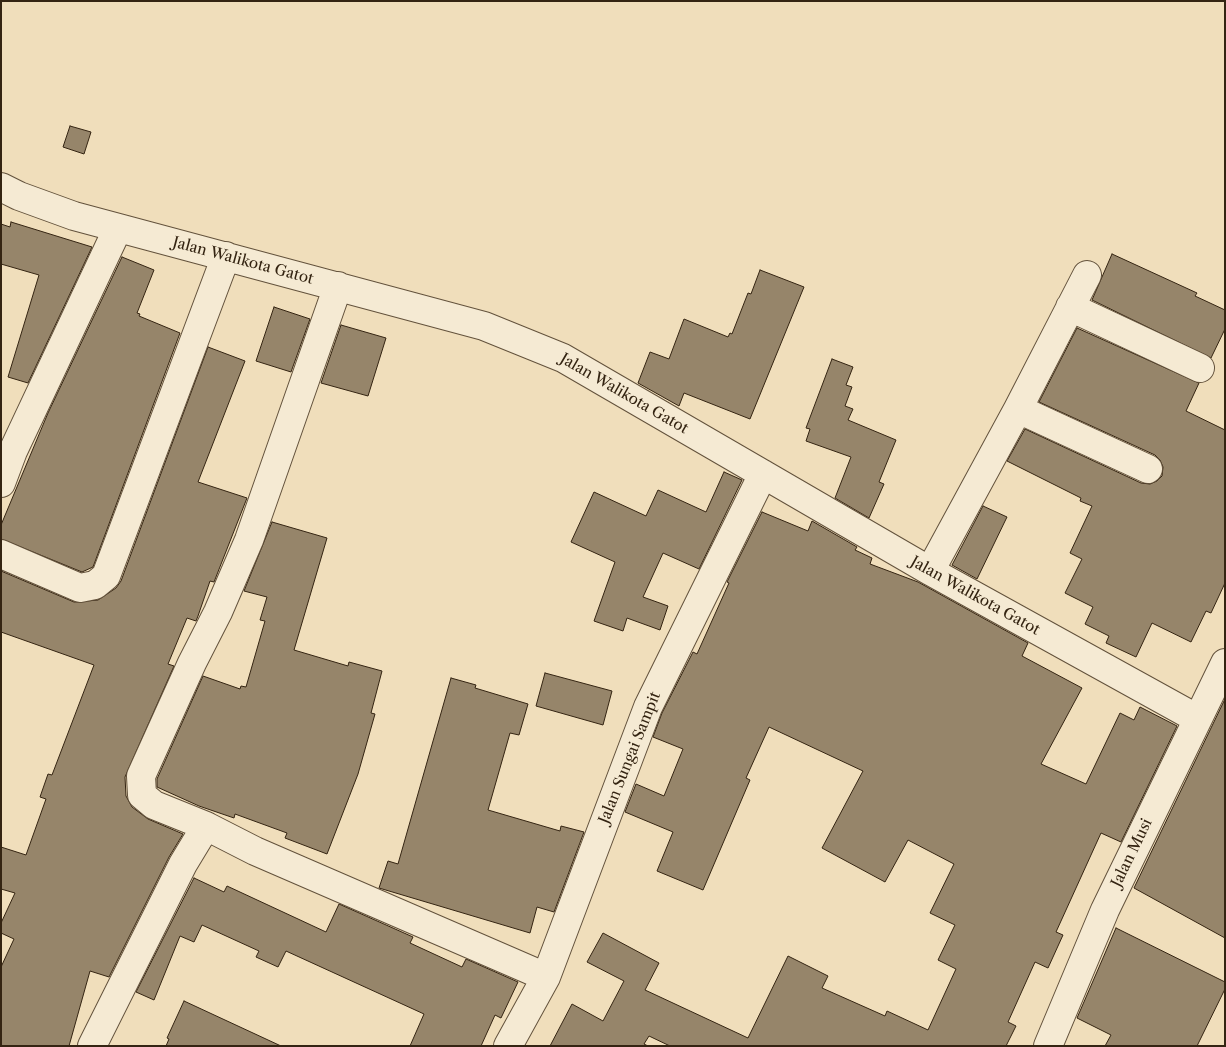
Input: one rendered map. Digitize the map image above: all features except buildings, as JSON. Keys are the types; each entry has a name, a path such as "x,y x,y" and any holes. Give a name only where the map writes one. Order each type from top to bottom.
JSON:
{"street":[{"name":"Jalan Walikota Gatot","path":"1,187 19,196 74,216 484,326 563,358 930,571 1196,718"},
{"path":"1,483 13,451 118,228"},
{"path":"1,554 80,588 95,585 106,576 226,256"},
{"path":"930,571 1018,409 1087,275"},
{"path":"338,286 249,540 218,612 192,663 141,776 142,795 154,805 206,826 255,851 546,977"},
{"path":"1070,307 1200,368"},
{"path":"1018,409 1148,469"},
{"name":"Jalan Sungai Sampit","path":"508,1046 546,977 648,707 764,474"},
{"name":"Jalan Musi","path":"1048,1046 1105,910 1196,718 1222,676"},
{"path":"92,1046 183,864 206,826"}]}
